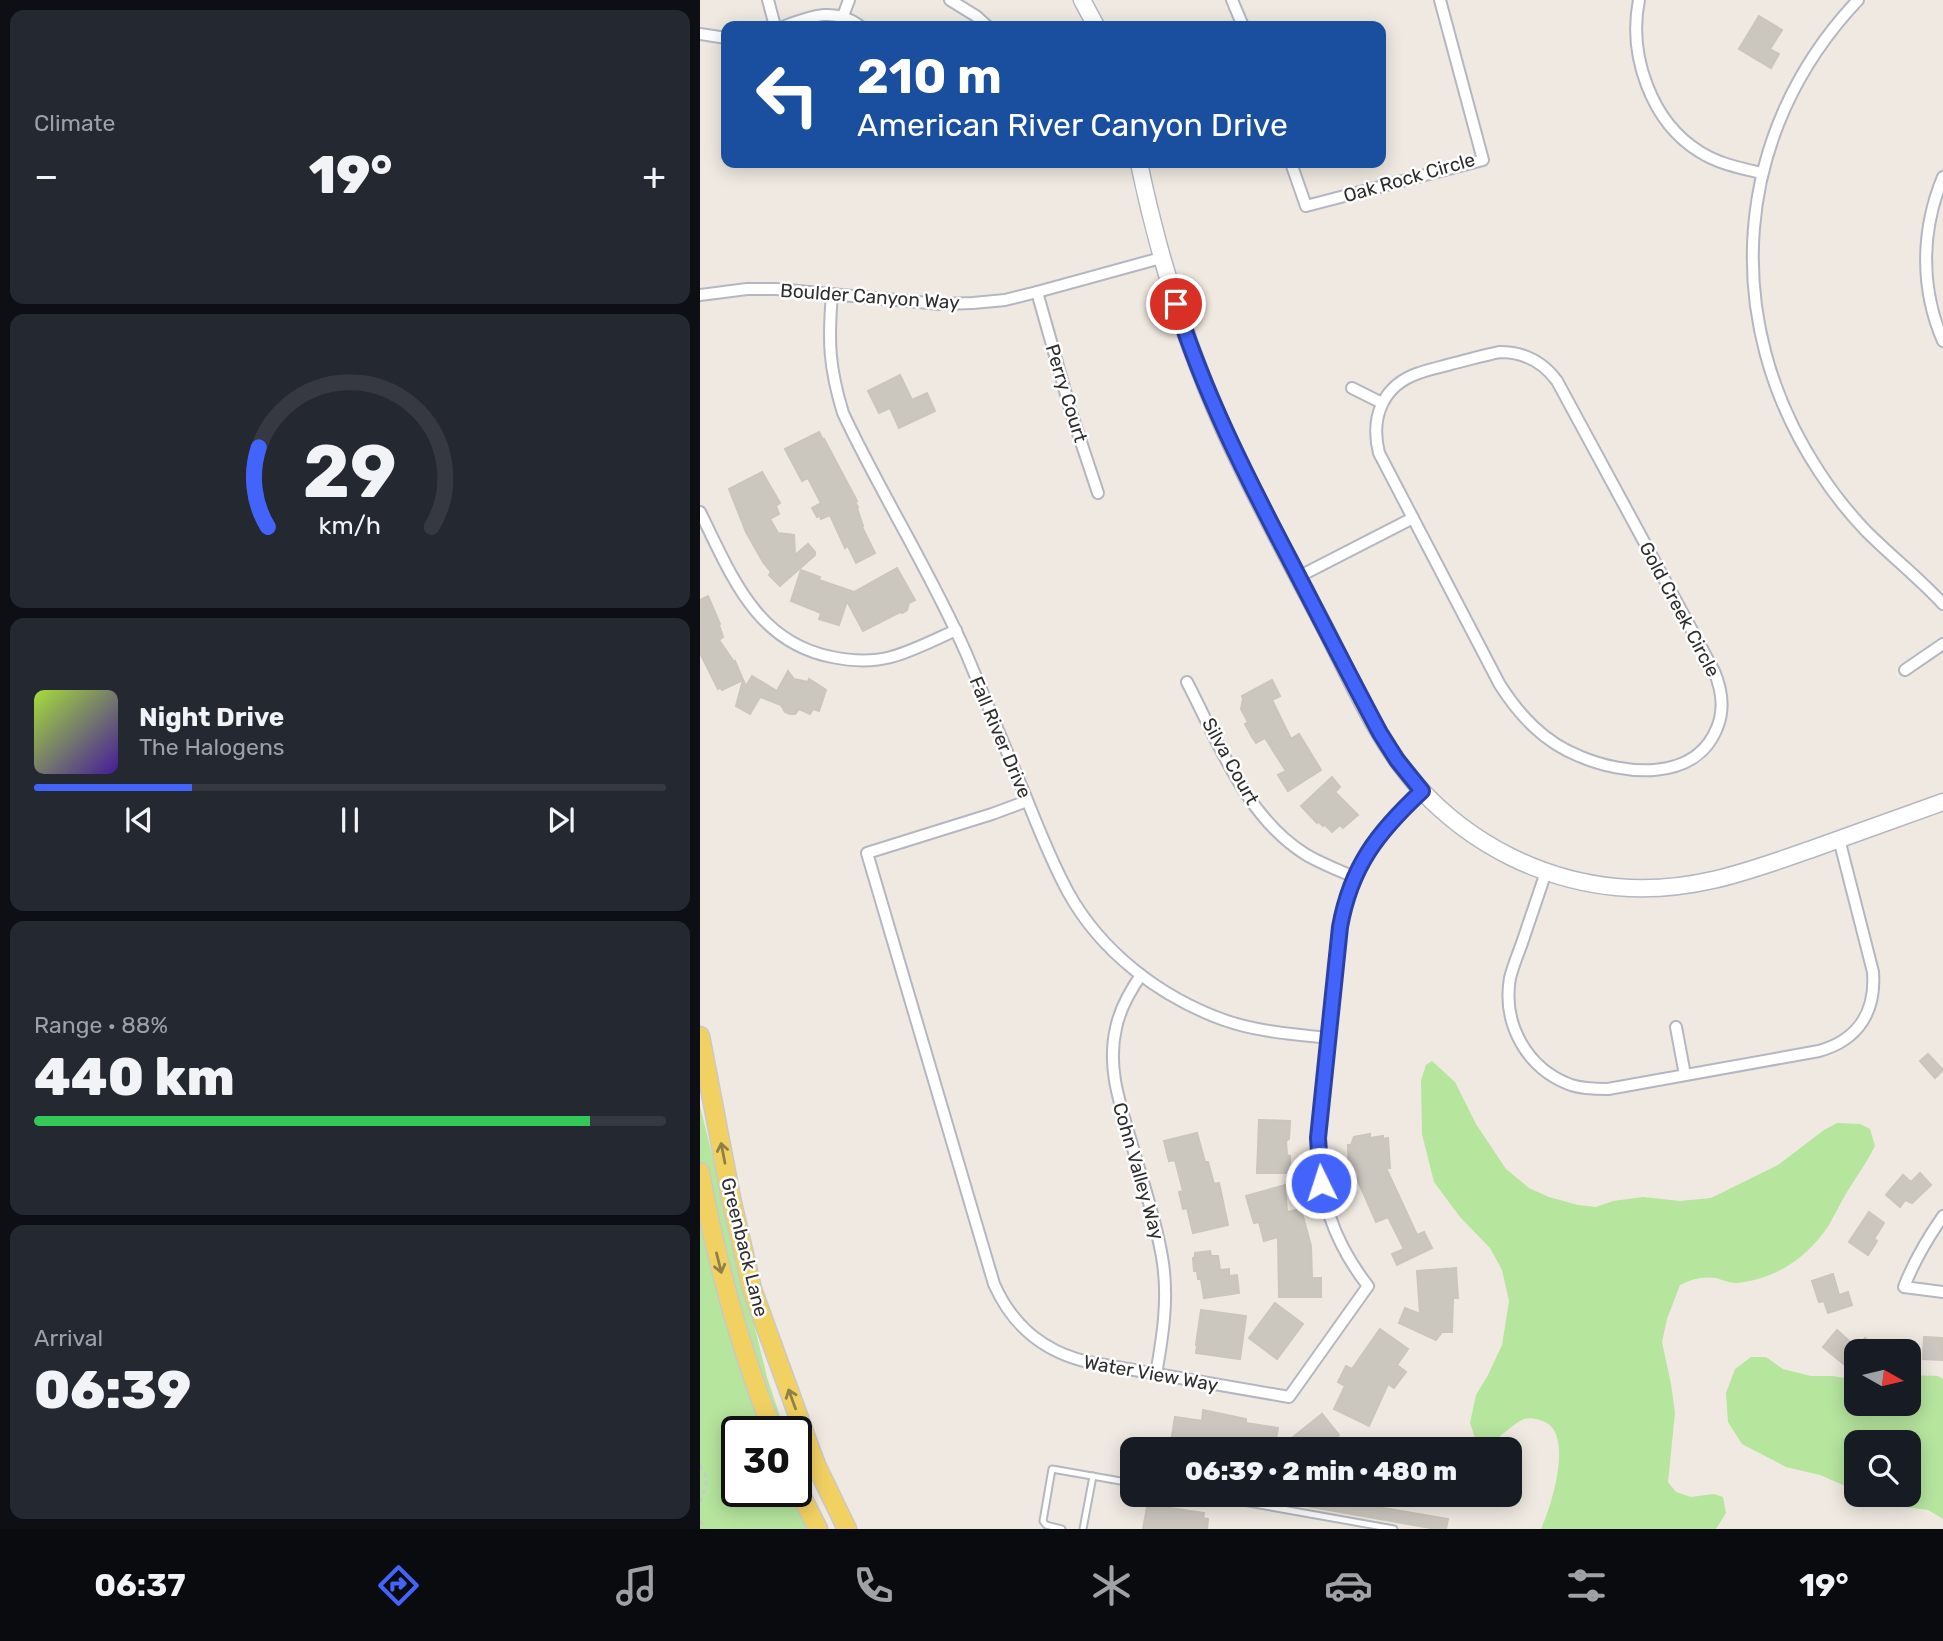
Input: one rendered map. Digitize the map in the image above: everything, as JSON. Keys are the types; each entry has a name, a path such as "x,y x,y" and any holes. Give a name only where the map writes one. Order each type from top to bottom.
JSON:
{"main road":[{"path":"1082,0 1093,21"},
{"path":"1140,168 1161,258 1187,338 1223,428 1380,733 1397,760 1443,812 1496,849 1546,872 1617,887 1649,889 1713,882 1943,802"},
{"name":"Greenback Lane","path":"701,1041 732,1203 752,1289 816,1465 847,1529"},
{"name":"Greenback Lane","path":"700,1172 718,1260 767,1416"},
{"path":"807,1507 818,1529"}],"street":[{"path":"768,0 774,21"},
{"path":"843,16 849,0"},
{"path":"950,0 982,21"},
{"path":"1232,0 1241,21"},
{"name":"Oak Rock Circle","path":"1293,168 1306,206 1483,160 1440,0"},
{"path":"1639,0 1636,24 1638,50 1650,94 1663,117 1681,137 1702,153 1725,164 1762,173"},
{"path":"1858,0 1829,33 1807,65 1783,110 1769,146 1755,209 1754,298 1760,336 1779,397 1819,472 1866,531 1943,604"},
{"path":"799,21 828,14 843,16 852,21"},
{"path":"700,34 721,37"},
{"path":"1943,177 1932,208 1925,258 1930,298 1943,341"},
{"name":"Boulder Canyon Way","path":"700,295 747,289 776,289 940,304 973,303 1006,300 1161,258"},
{"name":"Perry Court","path":"1037,292 1071,412 1098,493"},
{"name":"Fall River Drive","path":"832,294 829,352 843,413 956,630 1054,865 1079,910 1104,941 1141,975 1198,1009 1227,1020 1276,1032 1328,1038"},
{"name":"Gold Creek Circle","path":"1510,352 1537,361 1557,381 1714,671 1721,691 1721,712 1716,732 1710,741 1696,756 1677,766 1645,771 1598,764 1577,756 1546,738 1513,705 1500,685 1413,518 1379,453 1375,431 1382,403 1394,388 1418,373 1489,354 1510,352"},
{"path":"1352,388 1382,403"},
{"path":"700,512 747,601 759,617 789,641 806,649 843,659 881,659 909,651 956,630"},
{"path":"1298,577 1413,518"},
{"path":"1905,670 1943,644"},
{"name":"Silva Court","path":"1187,682 1240,783 1267,822 1304,853 1354,877"},
{"name":"Water View Way","path":"1027,801 867,853 999,1296 1021,1327 1052,1350 1088,1362 1289,1397 1368,1286 1347,1256 1332,1226 1321,1183 1318,1138 1340,927 1354,877 1374,841 1394,817 1422,791"},
{"path":"1546,872 1511,976 1509,1005 1512,1024 1531,1058 1553,1076 1579,1087 1608,1089 1829,1048 1847,1038 1862,1022 1871,1003 1873,972 1839,839"},
{"name":"Cohn Valley Way","path":"1141,975 1130,991 1116,1027 1112,1065 1117,1093 1163,1260 1165,1316 1156,1374"},
{"path":"1676,1027 1685,1075"},
{"path":"1943,1216 1915,1260 1904,1287 1943,1292"}],"lane":[{"path":"1062,1529 1046,1525 1043,1521 1052,1469 1120,1481"},
{"path":"1083,1529 1093,1476"},
{"path":"1271,1507 1394,1529"}],"path":[{"path":"700,1465 706,1475 706,1482 700,1503"},
{"path":"700,1520 704,1529"}],"green space":[{"path":"1432,1061 1455,1082 1476,1124 1506,1169 1529,1188 1578,1205 1596,1207 1613,1201 1643,1197 1680,1201 1711,1198 1778,1165 1837,1123 1860,1124 1870,1129 1875,1146 1872,1152 1829,1225 1801,1257 1777,1272 1751,1281 1734,1283 1706,1277 1680,1285 1667,1319 1662,1342 1675,1413 1668,1482 1676,1492 1691,1497 1714,1494 1723,1497 1726,1513 1716,1529 1541,1529 1558,1472 1558,1441 1554,1429 1545,1422 1527,1418 1499,1437 1475,1437 1470,1423 1476,1395 1502,1345 1509,1301 1502,1270 1490,1248 1460,1217 1434,1182 1422,1134 1421,1080 1426,1065"},
{"path":"700,1106 767,1377 780,1416 721,1416 721,1507 810,1507 817,1529 700,1529"},
{"path":"1751,1357 1766,1357 1783,1369 1811,1376 1844,1378 1844,1416 1922,1416 1922,1375 1938,1376 1943,1379 1943,1519 1928,1510 1906,1507 1921,1507 1921,1430 1844,1430 1844,1485 1820,1475 1786,1467 1742,1444 1728,1422 1726,1393 1735,1369"}],"building":[{"path":"1759,16 1782,30 1770,49 1779,54 1771,68 1739,49"},
{"path":"900,375 912,400 927,393 935,411 899,428 890,408 879,413 868,391"},
{"path":"819,432 857,501 855,502 862,527 875,553 856,563 848,546 845,548 830,515 821,519 820,516 817,517 812,508 821,503 808,478 802,481 785,449"},
{"path":"762,472 780,503 776,506 779,514 770,519 778,533 794,535 795,555 808,544 815,552 815,555 780,586 769,575 771,572 746,532 729,489"},
{"path":"897,568 915,600 909,603 907,610 902,613 863,631 847,601 839,625 819,619 821,613 791,601 801,570 820,577 819,580 854,592"},
{"path":"708,596 720,624 723,637 719,640 735,661 743,680 722,690 720,687 718,689 700,653 700,600"},
{"path":"788,671 794,679 808,682 809,679 826,690 819,711 813,709 810,714 799,709 795,714 790,714 785,712 781,705 760,697 750,714 736,706 743,680 746,686 752,676 777,691"},
{"path":"1272,680 1280,696 1272,700 1291,739 1299,734 1321,770 1288,791 1278,775 1286,771 1265,738 1256,743 1245,724 1248,722 1241,709 1242,696"},
{"path":"1332,777 1340,787 1335,792 1358,815 1343,828 1340,825 1332,832 1324,824 1323,826 1318,821 1317,823 1301,806"},
{"path":"1928,1054 1943,1070 1935,1078 1920,1061"},
{"path":"1259,1120 1290,1121 1289,1139 1286,1141 1287,1155 1290,1156 1290,1173 1257,1173"},
{"path":"1197,1133 1214,1184 1219,1183 1228,1225 1193,1233 1187,1208 1183,1209 1179,1192 1183,1191 1175,1160 1169,1161 1164,1141"},
{"path":"1370,1134 1370,1138 1388,1138 1390,1168 1386,1168 1417,1235 1424,1232 1432,1248 1397,1265 1392,1254 1404,1249 1388,1217 1376,1222 1355,1174 1349,1174 1348,1145 1351,1145 1354,1137"},
{"path":"1920,1173 1931,1185 1912,1203 1905,1200 1900,1207 1886,1195 1903,1175 1911,1182"},
{"path":"1285,1185 1287,1212 1301,1209 1311,1246 1312,1278 1321,1278 1321,1297 1279,1297 1278,1237 1264,1241 1259,1222 1254,1223 1246,1196"},
{"path":"1869,1212 1884,1223 1868,1255 1849,1242"},
{"path":"1210,1251 1211,1256 1218,1256 1220,1270 1229,1269 1229,1276 1237,1275 1239,1293 1204,1298 1201,1279 1198,1279 1197,1271 1194,1271 1193,1258 1195,1253"},
{"path":"1456,1268 1458,1298 1453,1298 1452,1332 1442,1332 1436,1340 1399,1323 1405,1308 1420,1314 1417,1271"},
{"path":"1833,1274 1839,1295 1848,1292 1852,1305 1828,1313 1824,1301 1819,1302 1812,1281"},
{"path":"1275,1303 1303,1324 1277,1359 1249,1338"},
{"path":"1201,1310 1246,1316 1240,1359 1196,1353"},
{"path":"1380,1329 1408,1349 1397,1365 1406,1372 1394,1388 1388,1384 1369,1426 1334,1409 1345,1386 1338,1382 1346,1366 1352,1369"},
{"path":"1837,1330 1847,1339 1844,1339 1844,1364 1823,1347"},
{"path":"1924,1337 1943,1338 1943,1360 1923,1359"},
{"path":"1203,1410 1246,1419 1246,1423 1278,1428 1276,1437 1172,1437 1175,1417 1202,1421"},
{"path":"1322,1414 1339,1435 1336,1437 1293,1437"},
{"path":"1147,1507 1204,1513 1203,1518 1208,1519 1207,1529 1143,1529"},
{"path":"1311,1507 1378,1507 1448,1519 1446,1529"}],"route":[{"path":"1176,304 1198,368 1254,492 1380,733 1422,791 1394,817 1374,841 1354,877 1347,897 1340,927 1318,1138 1321,1183"}]}
